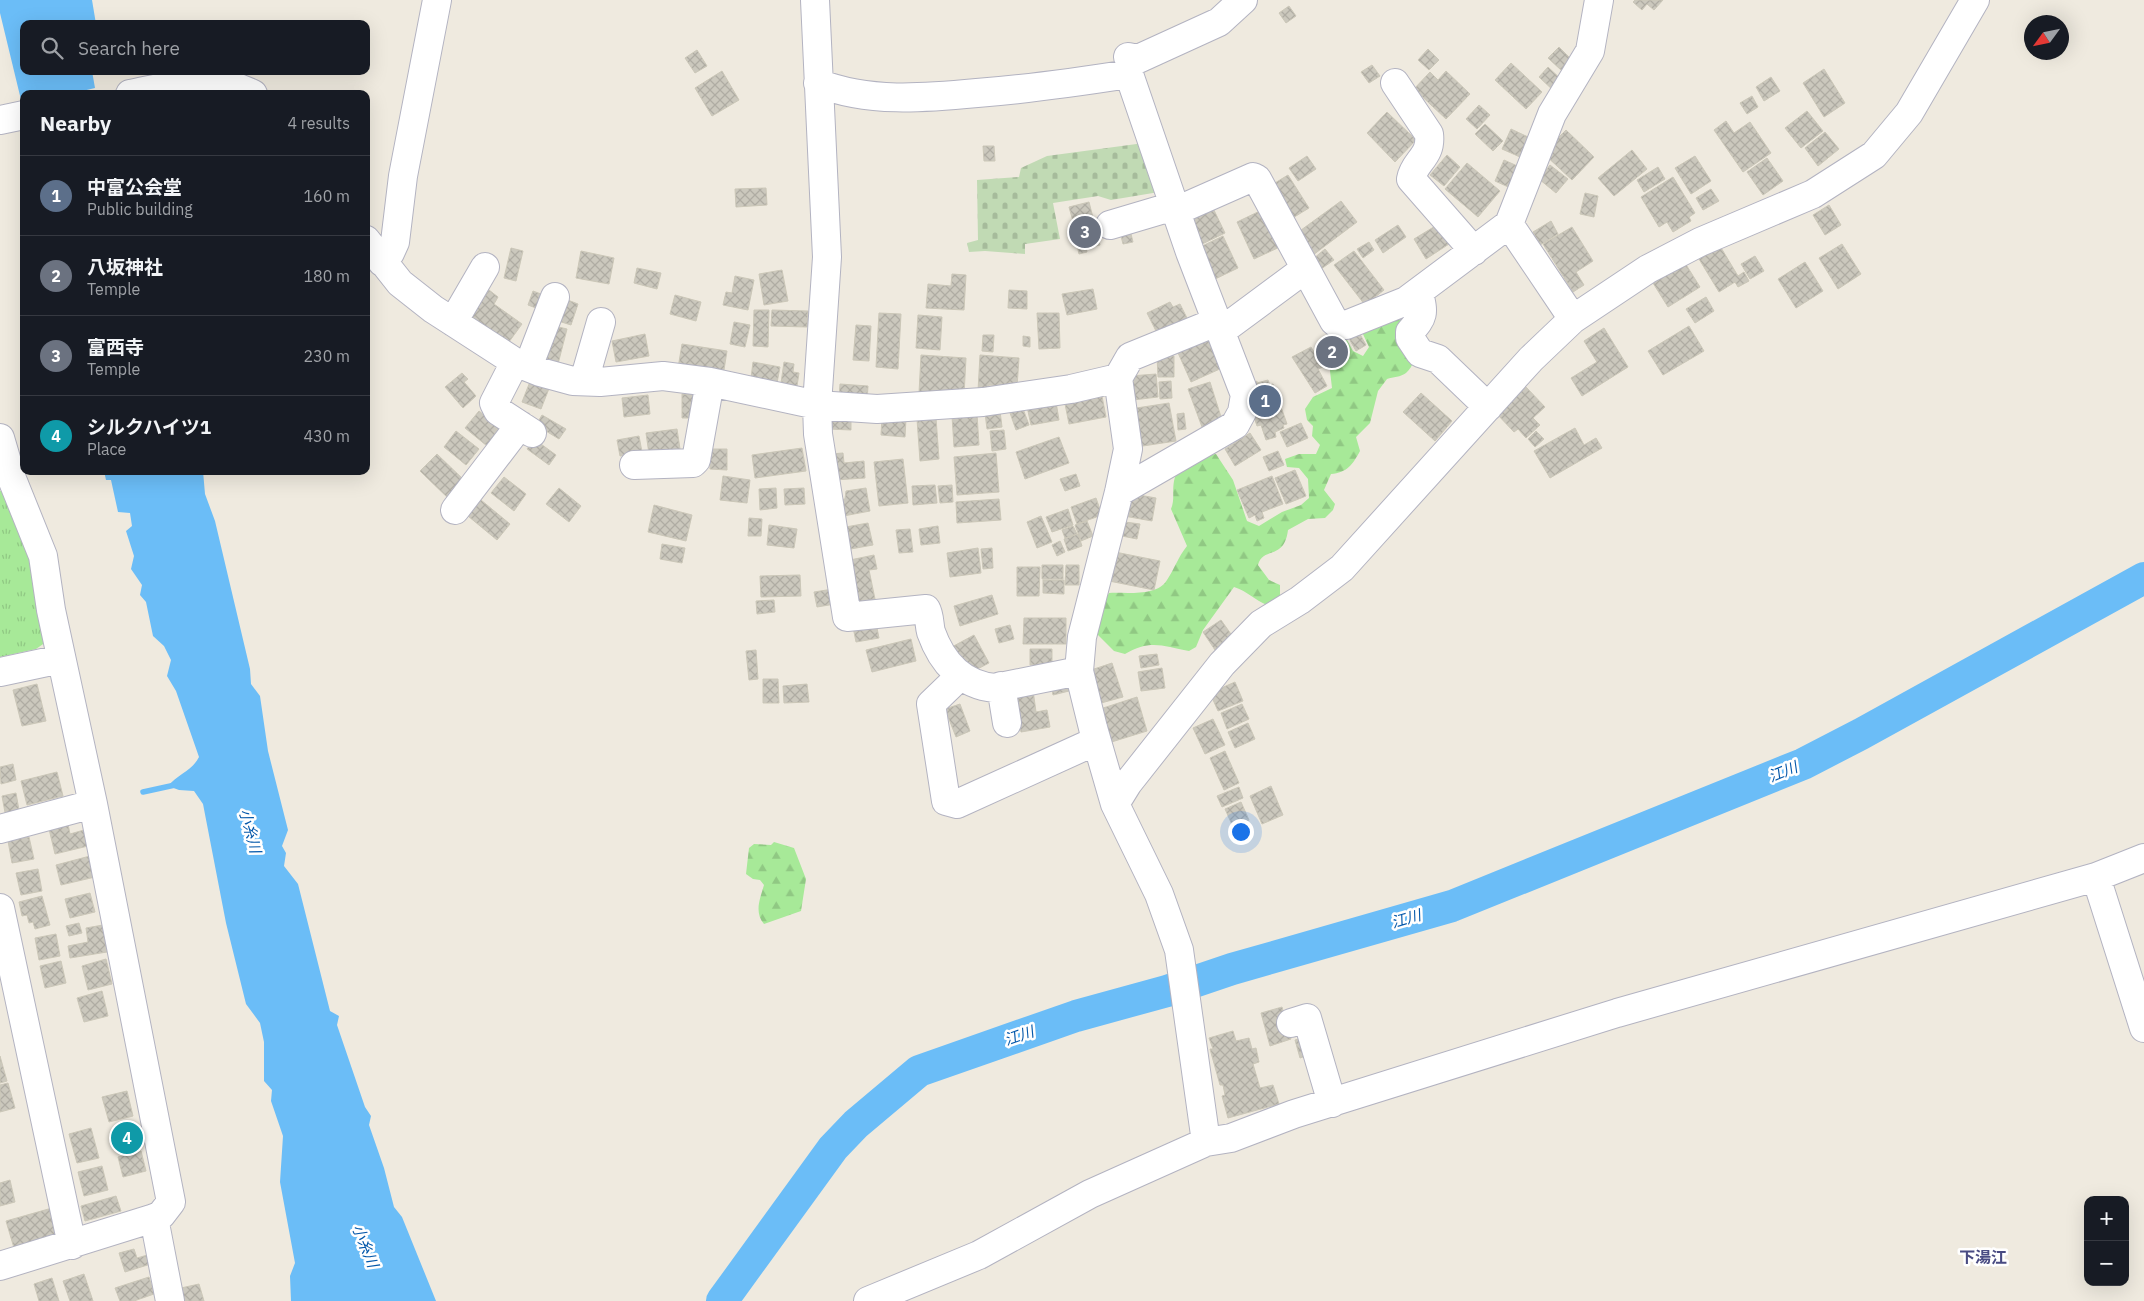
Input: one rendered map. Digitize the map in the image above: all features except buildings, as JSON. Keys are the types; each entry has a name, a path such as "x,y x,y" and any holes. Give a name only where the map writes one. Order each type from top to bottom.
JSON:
{"street":[{"path":"371,250 390,254 395,242 403,176 437,0"},
{"path":"815,0 827,257 817,405 818,434 847,617 926,609 935,642 949,666 968,682 985,687 1001,686 1079,672"},
{"path":"818,83 840,92 903,98 1034,88 1128,66 1138,59 1220,22 1243,0"},
{"path":"1110,225 1175,208 1252,178 1257,178 1331,316 1339,325 1406,301 1509,224 1552,114 1590,51 1598,0"},
{"path":"1116,804 1128,783 1222,664 1261,624 1300,600 1342,568 1531,359 1573,319 1648,269 1700,242 1813,194 1874,155 1910,113 1975,0"},
{"path":"1119,492 1235,425 1242,412 1245,395 1175,208 1128,66"},
{"path":"150,90 206,81 227,83 244,90"},
{"path":"1396,83 1428,134 1430,144 1411,178 1474,251"},
{"path":"0,120 20,116"},
{"path":"1509,224 1573,319"},
{"path":"371,250 416,296 454,322 521,365 564,379 600,382 663,376 710,382 817,405 877,410 983,402 1071,389 1118,378"},
{"path":"454,322 485,267"},
{"path":"1206,1142 1179,950 1159,894 1116,804 1096,741 1079,672 1082,636 1119,492 1128,449 1118,378 1130,357 1218,327 1305,269"},
{"path":"1419,293 1421,320 1410,332 1410,338 1420,353 1438,359 1488,407"},
{"path":"455,510 526,429 498,411 494,402 521,365 555,296"},
{"path":"584,381 601,322"},
{"path":"634,465 693,463 696,460 710,382"},
{"path":"0,438 12,479 43,556 61,659 93,804 172,1202 161,1215 154,1218 0,1266"},
{"path":"0,672 61,659"},
{"path":"960,676 931,704 946,801 957,804 1096,741"},
{"path":"1001,686 1007,723"},
{"path":"0,829 93,804"},
{"path":"868,1301 979,1255 1090,1194 1206,1142 1231,1138 1332,1103 1617,1013 2096,877 2144,858"},
{"path":"2096,877 2144,1028"},
{"path":"0,908 72,1244"},
{"path":"1291,1023 1307,1018 1332,1103"},
{"path":"154,1218 170,1301"}],"green space":[{"path":"1144,143 1159,192 1111,200 1098,196 1053,203 1060,239 1025,244 1025,254 985,251 969,252 967,243 978,240 977,180 1019,177 1021,168 1047,156"},
{"path":"1412,307 1416,351 1411,367 1406,373 1387,379 1378,391 1370,423 1356,437 1360,451 1355,460 1345,470 1331,474 1324,490 1335,504 1333,510 1325,518 1308,519 1288,530 1286,540 1282,546 1278,550 1264,556 1258,565 1269,580 1280,585 1280,597 1267,605 1234,587 1203,630 1196,647 1189,651 1149,645 1134,649 1125,654 1114,651 1097,634 1097,614 1109,593 1141,593 1156,589 1167,580 1187,546 1171,509 1174,481 1180,469 1196,458 1216,454 1233,480 1247,521 1259,526 1282,512 1301,505 1309,498 1308,479 1299,468 1287,467 1285,459 1299,454 1316,454 1320,445 1312,436 1313,426 1307,420 1305,409 1313,397 1332,388 1330,371 1333,347 1347,340 1353,351 1363,356 1369,347 1362,332"},
{"path":"11,488 36,558 49,640 36,649 0,657 0,491"},
{"path":"774,842 794,848 806,879 801,911 764,924 759,915 759,910 764,885 760,880 753,879 746,874 749,848 754,844 771,845"}],"water":[{"path":"0,0 92,0 95,20 20,20 20,75 93,75 95,88 87,90 20,90 20,96 0,13"},
{"name":"小糸川","path":"105,475 203,475 205,494 215,521 250,669 251,684 260,696 268,751 288,830 282,846 286,853 284,866 298,884 330,1011 339,1016 337,1025 365,1107 371,1116 369,1125 384,1168 394,1207 402,1217 436,1301 291,1301 290,1276 295,1263 280,1182 283,1136 271,1101 272,1090 264,1081 264,1042 260,1023 246,1004 226,923 203,804 194,791 179,790 168,786 193,766 199,757 176,691 167,676 171,660 164,646 153,636 146,602 140,595 142,585 131,569 134,556 126,531 132,526 130,513 118,512 111,480 106,480"}],"waterway":[{"name":"江川","path":"722,1301 833,1148 856,1124 919,1071 1076,1016 1167,991 1232,969 1452,906 1803,764 2144,578"},
{"path":"143,792 175,785"}],"place":[{"name":"富西寺","path":"1085,232"},
{"name":"八坂神社","path":"1332,352"},
{"name":"中富公会堂","path":"1265,401"},
{"name":"シルクハイツ1","path":"127,1138"}],"district":[{"name":"下湯江","path":"1983,1257"}]}
